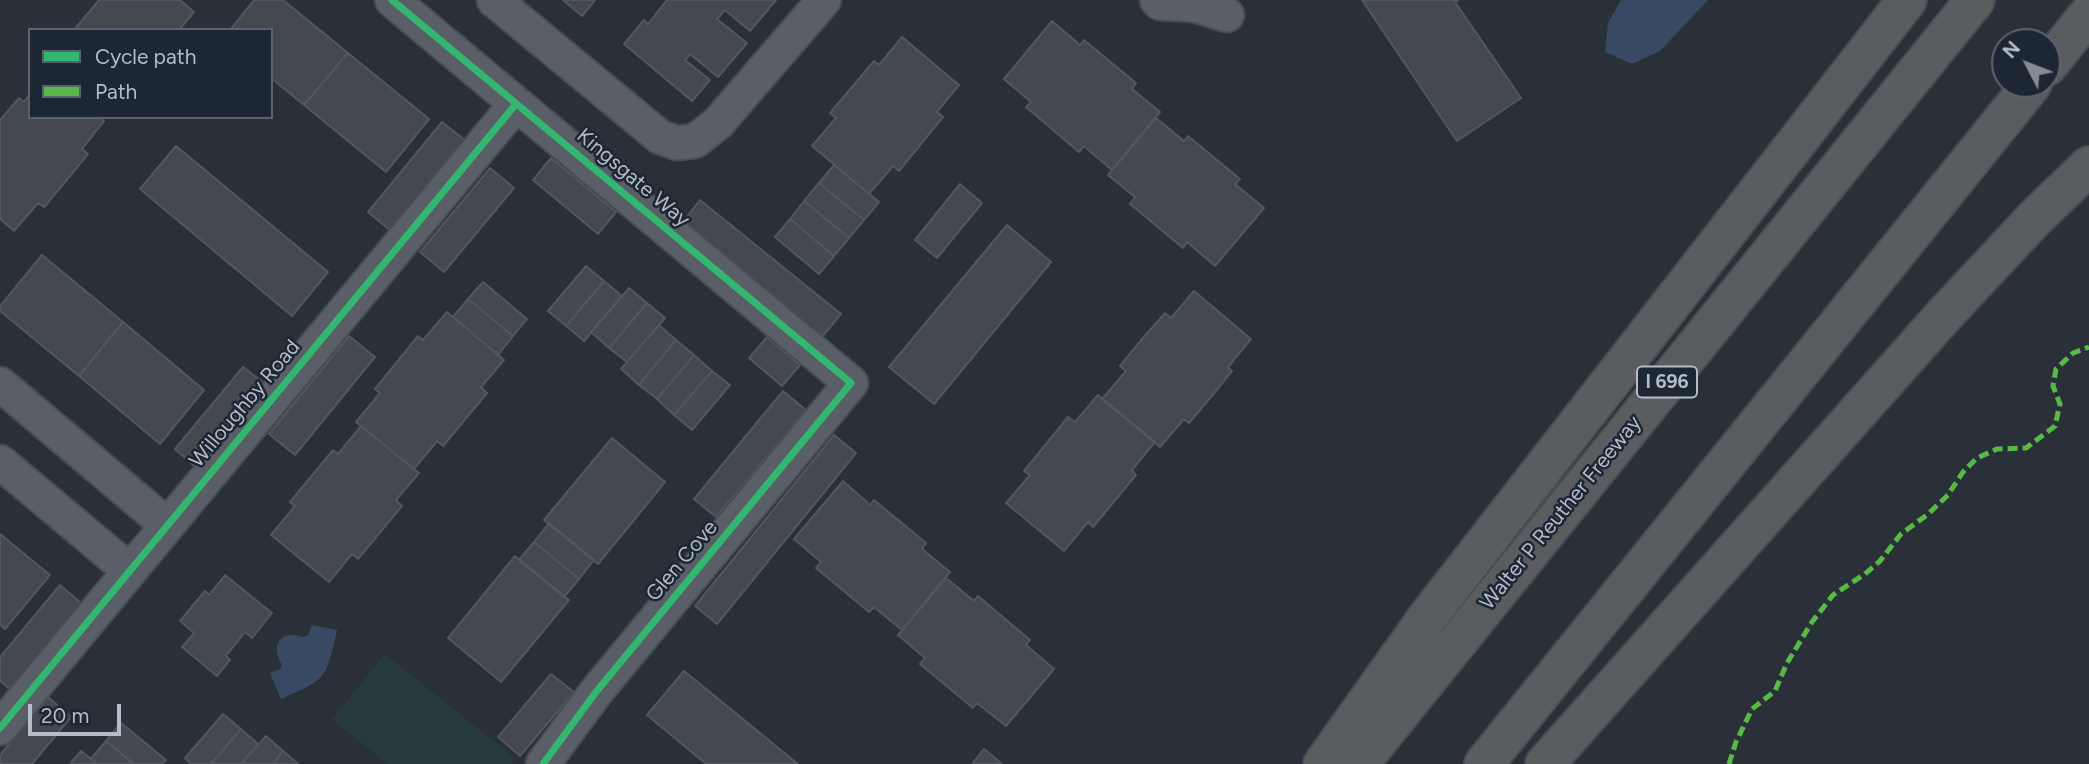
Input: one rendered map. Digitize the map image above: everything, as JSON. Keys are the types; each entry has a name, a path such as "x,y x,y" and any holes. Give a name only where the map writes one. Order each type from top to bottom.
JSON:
{"highway":[{"path":"1323,764 1427,618 1908,0"},
{"name":"Walter P Reuther Freeway","path":"1359,764 1975,0"},
{"path":"2061,48 2089,14"},
{"path":"1484,764 2021,98"},
{"path":"1545,764 1946,313 2035,218 2089,166"}],"street":[{"name":"Kingsgate Way","path":"392,0 851,383"},
{"path":"495,0 660,137 677,143 695,141 718,123 824,0"},
{"path":"1157,0 1160,3 1194,5 1227,15"},
{"name":"Willoughby Road","path":"0,728 516,104"},
{"name":"Glen Cove","path":"543,764 590,699 851,383"},
{"path":"0,384 167,525"},
{"path":"0,462 130,571"}],"green space":[{"path":"385,654 516,759 512,764 388,764 332,719"}],"water":[{"path":"1621,0 1708,0 1660,51 1632,64 1605,52 1608,23"},
{"path":"312,625 337,630 327,668 308,687 281,699 270,673 280,669 282,665 277,651 279,640 288,635 308,635"}],"building":[{"path":"99,0 180,0 194,12 181,28 76,28"},
{"path":"254,0 283,0 348,53 304,105 273,80 273,28 232,28"},
{"path":"563,0 595,0 582,16"},
{"path":"667,0 776,0 750,31 725,10 717,19 747,43 718,77 690,54 685,60 710,80 692,101 624,44 644,20 648,24"},
{"path":"1362,0 1458,0 1455,2 1521,98 1457,141"},
{"path":"1052,21 1080,45 1084,40 1136,83 1132,89 1160,112 1112,170 1084,146 1079,152 1026,107 1031,102 1004,79"},
{"path":"902,37 959,85 937,112 943,117 899,171 893,166 869,194 812,146 836,118 830,113 874,61 879,65"},
{"path":"348,53 429,119 386,172 304,105"},
{"path":"28,97 28,119 104,121 82,149 88,154 66,181 44,207 38,203 14,231 0,219 0,120 19,98 24,102"},
{"path":"1156,118 1184,141 1188,136 1240,179 1235,184 1264,208 1215,266 1187,242 1183,248 1130,204 1135,197 1108,175"},
{"path":"442,122 466,141 391,231 368,212"},
{"path":"176,146 328,272 292,316 140,189"},
{"path":"551,158 616,212 598,234 533,180"},
{"path":"834,165 879,202 864,220 819,183"},
{"path":"490,168 514,188 444,272 420,252"},
{"path":"819,183 864,220 849,238 804,201"},
{"path":"960,184 982,203 937,258 915,240"},
{"path":"700,200 841,314 822,337 682,223"},
{"path":"804,201 849,238 834,256 790,219"},
{"path":"790,219 834,256 819,274 775,237"},
{"path":"1007,225 1051,262 934,404 889,367"},
{"path":"42,255 123,322 79,376 0,311 0,306"},
{"path":"586,266 604,281 566,326 548,311"},
{"path":"604,281 622,296 584,341 566,326"},
{"path":"483,282 527,319 513,336 468,299"},
{"path":"629,288 647,303 609,348 591,332"},
{"path":"1194,291 1251,339 1228,367 1232,371 1211,397 1189,423 1184,419 1160,447 1102,399 1126,371 1120,366 1142,339 1165,313 1171,318"},
{"path":"468,299 513,336 498,355 453,317"},
{"path":"647,303 665,318 627,362 609,348"},
{"path":"447,312 504,360 481,387 487,393 443,446 437,441 414,469 356,422 380,393 375,389 418,336 423,340"},
{"path":"123,322 204,390 160,444 79,376"},
{"path":"659,325 676,340 639,385 621,369"},
{"path":"349,336 375,357 295,455 269,434"},
{"path":"767,337 800,365 782,386 749,358"},
{"path":"676,340 694,355 657,399 639,385"},
{"path":"694,355 712,371 674,415 657,399"},
{"path":"243,367 264,383 194,466 175,449"},
{"path":"712,371 730,385 692,430 674,415"},
{"path":"783,391 806,410 716,517 694,499"},
{"path":"1098,395 1155,442 1132,470 1136,475 1093,527 1088,522 1064,551 1006,503 1030,475 1024,471 1068,417 1075,422"},
{"path":"361,426 419,473 396,500 402,506 358,559 352,554 329,582 271,535 295,506 290,502 333,450 338,454"},
{"path":"834,435 856,453 717,624 695,606"},
{"path":"612,438 665,482 598,564 544,520"},
{"path":"843,481 870,505 874,500 926,543 922,549 950,572 902,630 874,607 869,612 816,568 821,562 794,539"},
{"path":"549,523 594,560 579,579 534,542"},
{"path":"0,534 50,575 5,629 0,625"},
{"path":"534,542 579,579 564,597 519,560"},
{"path":"515,556 569,600 501,682 448,638"},
{"path":"225,575 272,613 252,638 245,632 226,656 230,660 217,676 182,647 194,633 180,621 205,591 209,595"},
{"path":"946,578 974,601 978,596 1030,640 1026,645 1054,669 1006,726 977,703 973,708 920,664 925,658 898,635"},
{"path":"60,585 82,604 10,689 0,681 0,657"},
{"path":"684,671 798,764 706,764 647,715"},
{"path":"551,674 574,692 520,756 498,737"},
{"path":"48,697 71,717 32,764 0,764 0,755"},
{"path":"223,714 241,729 211,764 191,764 185,758"},
{"path":"121,723 166,760 162,764 134,764 106,741"},
{"path":"241,729 258,744 241,764 211,764"},
{"path":"266,736 283,751 273,764 241,764"},
{"path":"106,741 134,764 97,764 91,759"},
{"path":"984,749 1002,764 972,764"},
{"path":"81,751 91,759 97,764 70,764"},
{"path":"283,751 296,762 298,764 273,764"}],"marked path":[{"path":"1729,764 1752,709 1775,691 1787,663 1812,622 1833,595 1880,561 1901,534 1948,495 1963,472 1977,458 1997,449 2026,448 2055,426 2060,404 2053,386 2056,369 2073,353 2089,347"}],"cycle path":[{"path":"392,0 851,383 596,692 543,764"},
{"path":"0,728 516,104"}]}
